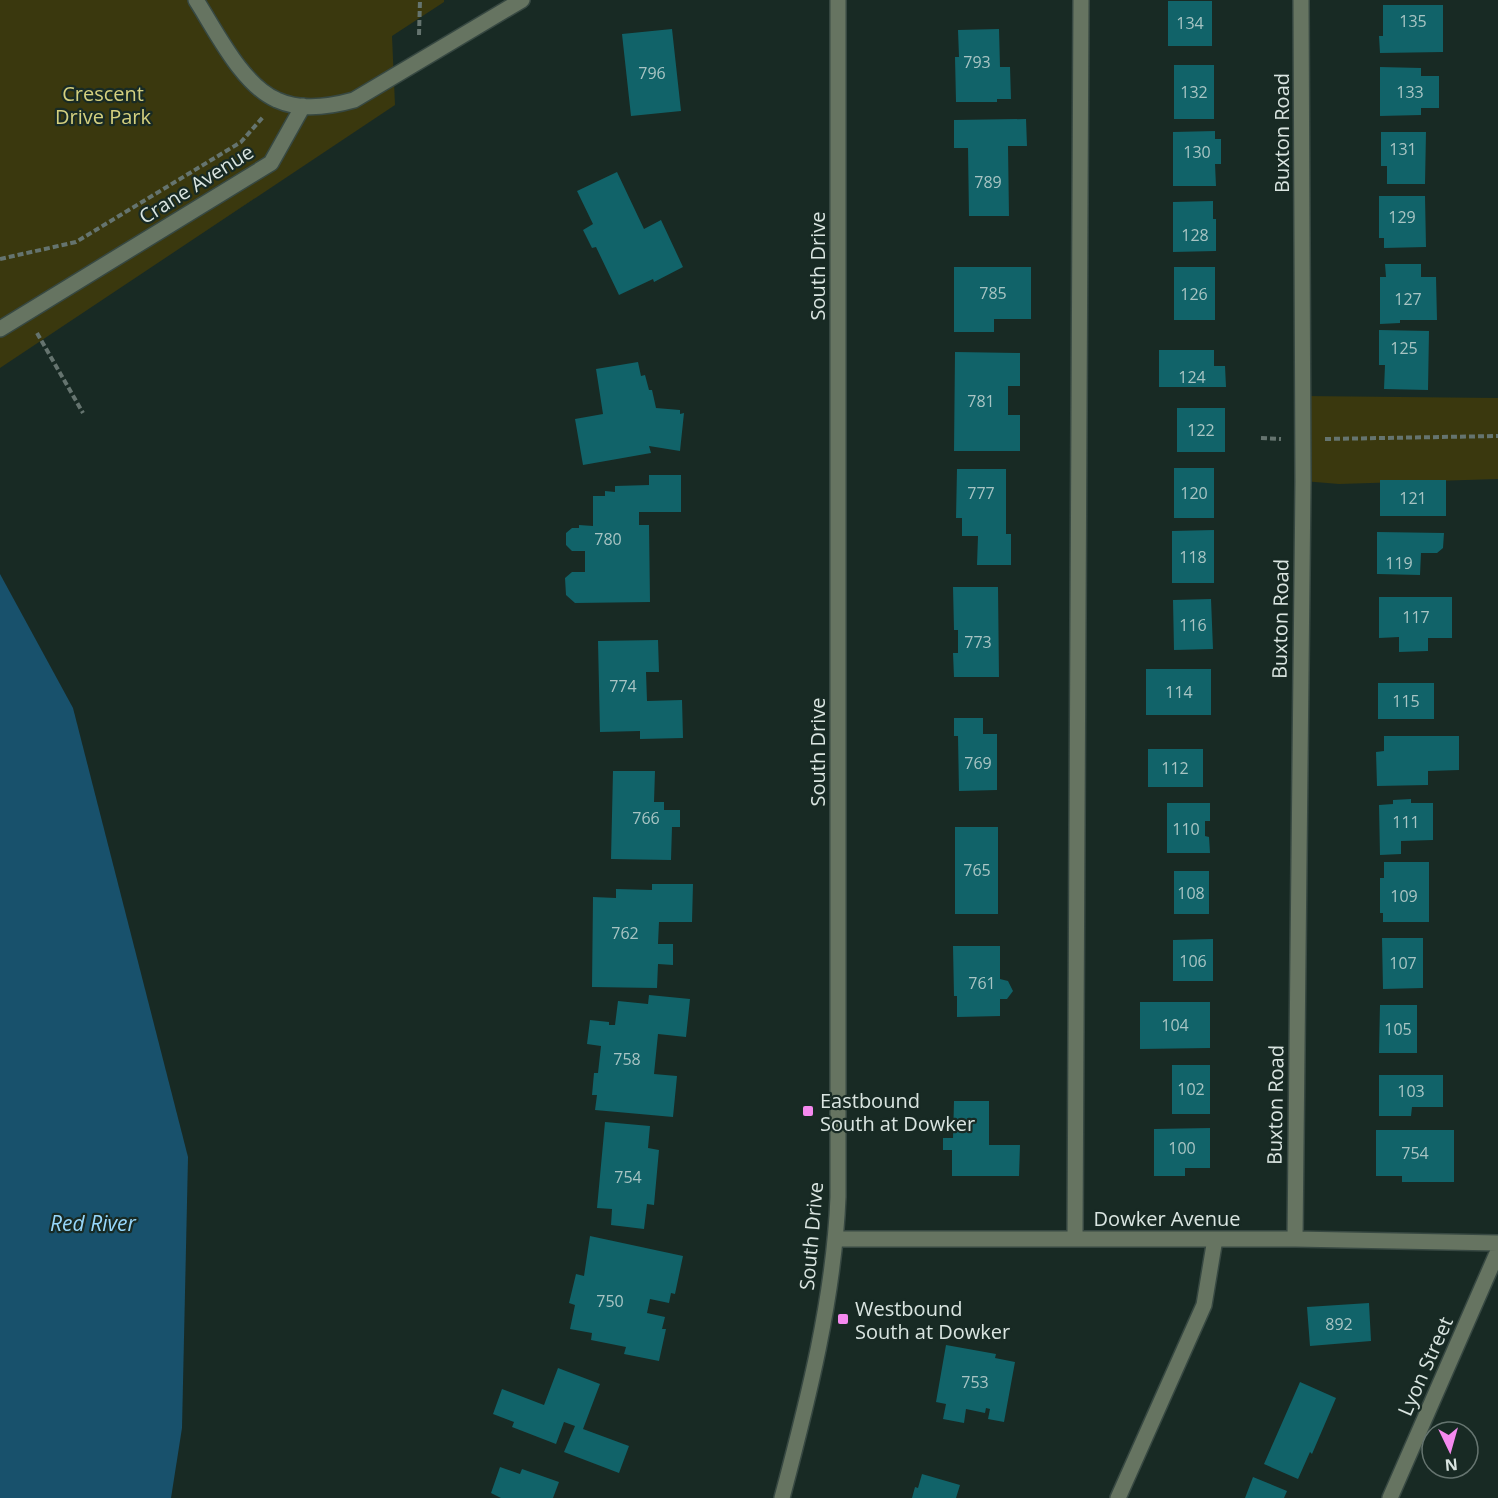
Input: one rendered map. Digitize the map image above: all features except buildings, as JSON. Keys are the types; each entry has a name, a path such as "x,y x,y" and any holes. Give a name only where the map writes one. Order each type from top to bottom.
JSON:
{"street":[{"path":"196,0 241,69 257,87 277,100 303,106 328,107 354,100 522,0"},
{"name":"South Drive","path":"782,1498 813,1366 836,1239 838,1197 838,0"},
{"path":"1075,1239 1081,0"},
{"name":"Buxton Road","path":"1296,1239 1303,439 1301,0"},
{"name":"Crane Avenue","path":"0,329 271,163 303,106"},
{"name":"Dowker Avenue","path":"836,1239 1296,1239 1498,1243"},
{"path":"1118,1498 1204,1305 1215,1239"},
{"name":"Lyon Street","path":"1390,1498 1498,1251"}],"path":[{"path":"419,63 420,0"},
{"path":"0,259 76,242 242,142 277,100"},
{"path":"26,314 83,413"},
{"path":"1262,438 1498,436"}],"green space":[{"name":"Crescent Drive Park","path":"0,0 444,0 444,2 392,36 395,105 0,368"},
{"path":"1303,396 1498,398 1498,479 1339,484 1303,481"}],"water":[{"name":"Red River","path":"0,574 73,708 188,1157 182,1428 171,1498 0,1498"}],"place":[{"name":"Eastbound South at Dowker","path":"808,1111"},
{"name":"Westbound South at Dowker","path":"843,1319"}]}
